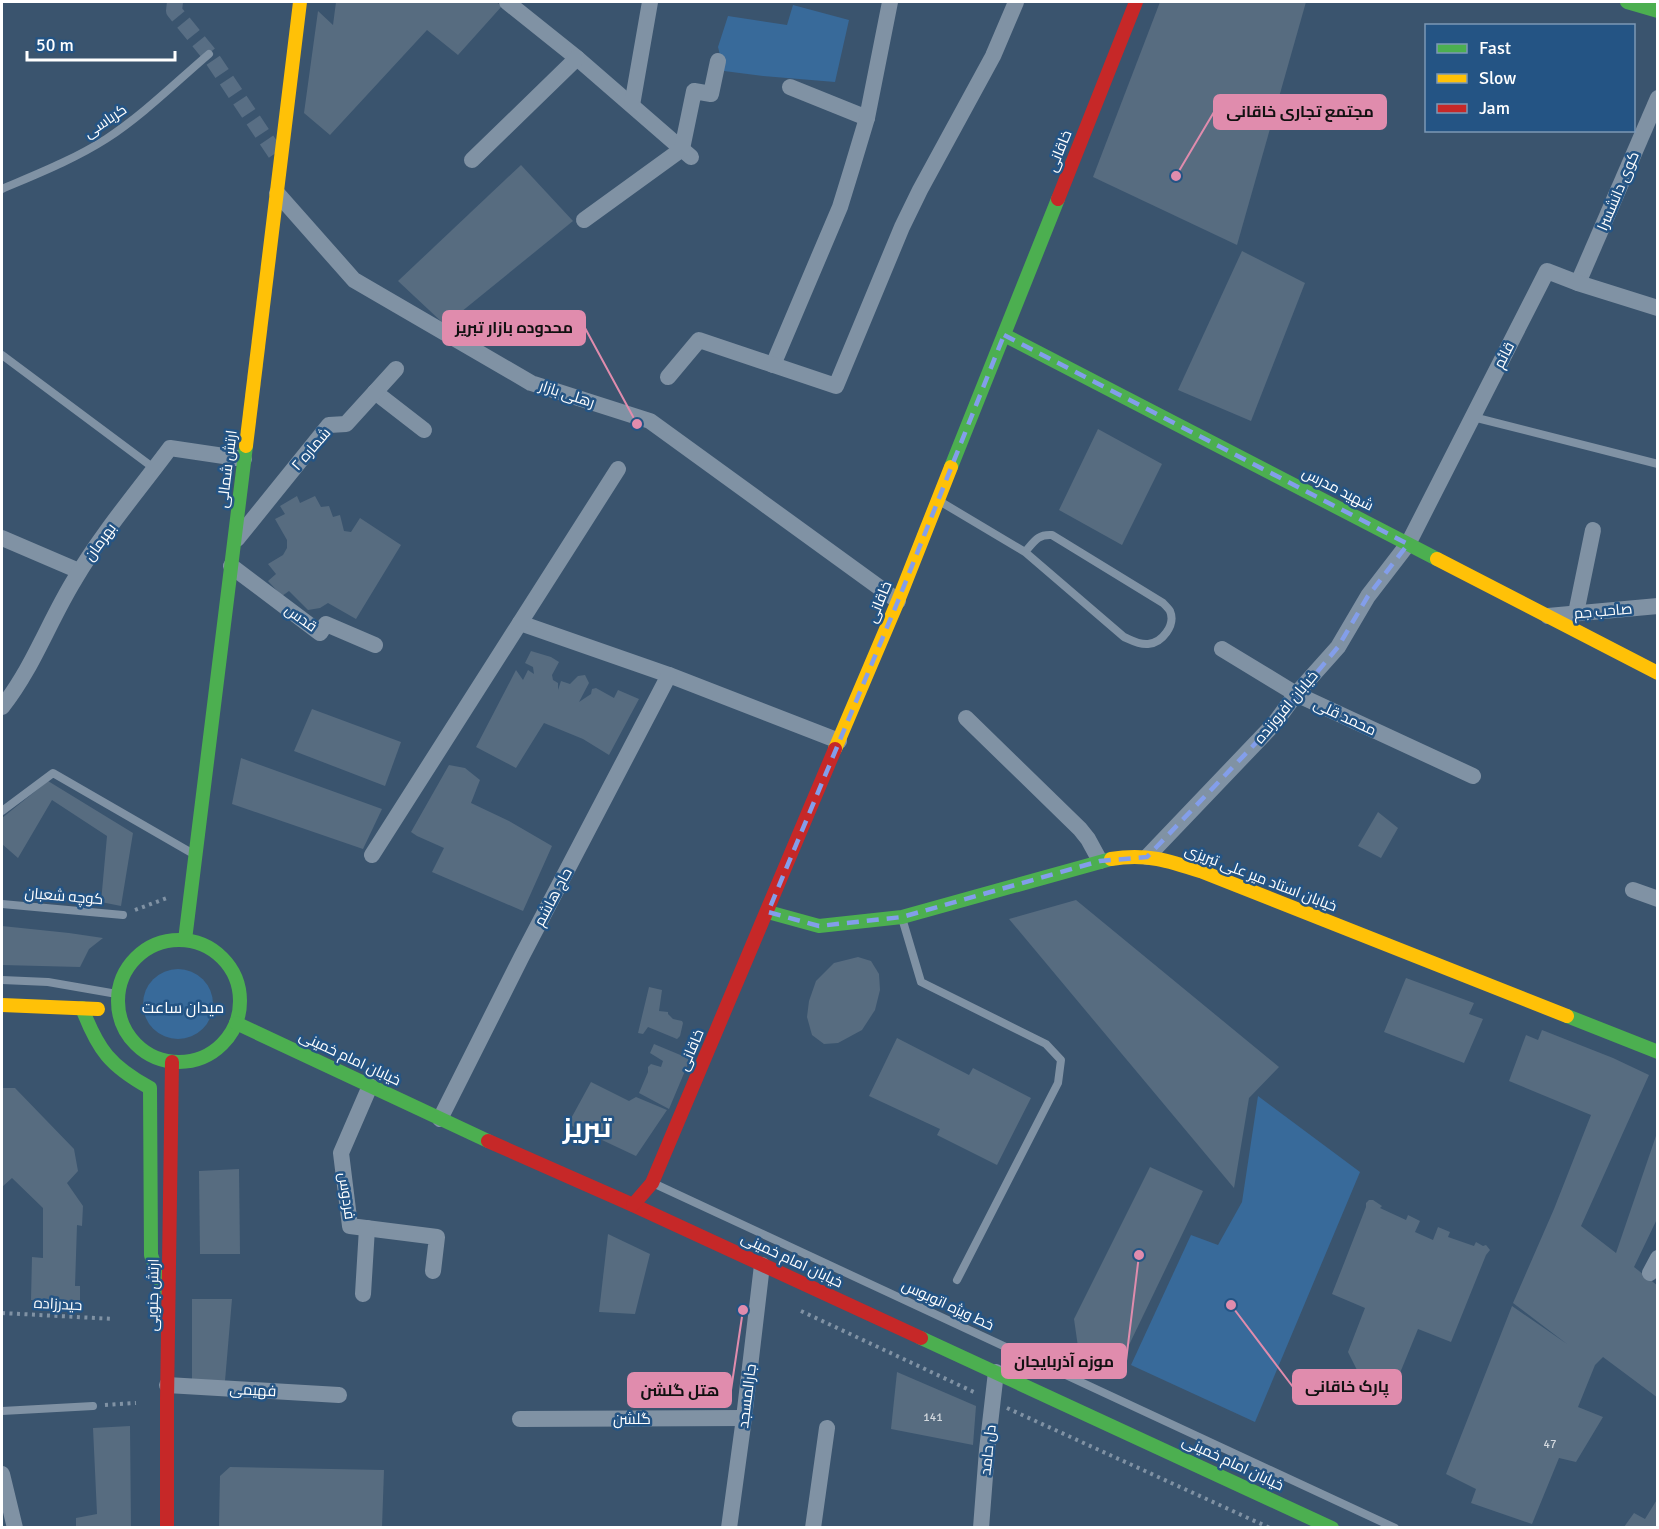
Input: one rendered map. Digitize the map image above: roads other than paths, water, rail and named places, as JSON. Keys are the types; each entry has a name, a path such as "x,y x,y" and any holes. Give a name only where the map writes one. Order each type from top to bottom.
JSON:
{"main road":[{"name":"ارتش شمالی","path":"185,940 300,2"},
{"name":"خاقانی","path":"633,1205 652,1183 768,912 898,601 1136,2"},
{"path":"1627,2 1658,11"},
{"name":"شهید مدرس","path":"1004,335 1658,673"},
{"name":"خیابان استاد میر علی تبریزی","path":"768,912 819,926 902,917 1100,861 1128,856 1159,858 1203,872 1658,1052"},
{"path":"169,940 185,940 201,943 215,951 227,962 240,992 240,1008 237,1023 229,1037 218,1049 204,1058 188,1062 172,1062 156,1059 142,1051 130,1040 117,1011 117,994 121,979 129,965 140,953 153,945 169,940"},
{"path":"2,1005 117,1011"},
{"path":"82,1008 92,1034 109,1061 130,1077 150,1088 151,1255 170,1306"},
{"name":"خیابان امام خمینی","path":"237,1023 440,1119 633,1205 1332,1527"},
{"name":"ارتش جنوبی","path":"167,1527 172,1062"}],"street":[{"path":"507,2 577,58 686,153"},
{"path":"632,105 650,2"},
{"path":"773,365 840,207 867,118 890,2"},
{"path":"668,377 699,340 836,386 902,227 993,56 1016,2"},
{"path":"472,160 577,58"},
{"path":"584,219 686,153 694,91 711,94 718,61"},
{"path":"790,87 867,118"},
{"name":"کوی دانشسرا","path":"1578,284 1658,98"},
{"name":"رهلی بازار","path":"277,193 354,280 531,383 651,421 898,601"},
{"name":"قائم","path":"1408,544 1547,271 1578,284 1658,308"},
{"name":"شماره ۲","path":"234,542 329,425 346,423 396,369"},
{"path":"375,392 424,430"},
{"name":"بهرمان","path":"2,706 27,670 79,571 170,448 244,459"},
{"path":"372,855 618,469"},
{"path":"1576,613 1593,530"},
{"path":"2,538 79,571"},
{"name":"خیابان افروزنده","path":"1147,857 1274,724 1296,694 1338,647 1368,596 1408,544"},
{"name":"قدس","path":"231,566 320,633 326,624 375,645"},
{"name":"صاحب جم","path":"1548,616 1658,606"},
{"path":"520,623 669,675 839,741"},
{"name":"محمد قلی","path":"1222,649 1296,694 1473,776"},
{"name":"حاج هاشم","path":"440,1119 669,675"},
{"path":"966,718 1080,829 1100,861"},
{"path":"1633,890 1658,899"},
{"name":"فردوس","path":"370,1086 341,1153 350,1226 437,1237 433,1271"},
{"path":"363,1294 367,1228"},
{"path":"1650,1274 1658,1258"},
{"name":"جارالمسجد","path":"729,1527 762,1265"},
{"name":"دل حامد","path":"981,1527 996,1372"},
{"name":"فهیمی","path":"167,1385 339,1395"},
{"name":"گلشن","path":"520,1419 744,1418"},
{"path":"813,1527 827,1428"},
{"path":"2,1474 15,1527"}],"lane":[{"name":"کرباسی","path":"2,189 70,159 105,140 136,118 209,54"},
{"path":"2,355 155,469"},
{"path":"1473,417 1658,464"},
{"path":"938,500 1025,552 1124,637 1138,644 1149,644 1159,640 1168,630 1171,620 1170,611 1163,603 1052,535 1044,534 1039,537 1025,552"},
{"path":"2,811 53,773 196,856"},
{"name":"کوچه شعبان","path":"2,904 123,915"},
{"path":"902,917 921,982 1046,1044 1061,1060 1058,1083 957,1280"},
{"path":"2,980 48,982 117,994"},
{"name":"خط ویژه اتوبوس","path":"652,1183 1395,1527"},
{"path":"2,1412 93,1406"}],"tunnel":[{"path":"175,2 174,11 209,54 280,160"}],"place":[{"name":"مجتمع تجاری خاقانی","path":"1176,176"},
{"name":"محدوده بازار تبریز","path":"637,424"},
{"name":"موزه آذربایجان","path":"1139,1255"},
{"name":"پارک خاقانی","path":"1231,1305"},
{"name":"هتل گلشن","path":"743,1310"}],"district":[{"name":"میدان ساعت","path":"183,1008"},
{"name":"تبریز","path":"587,1128"}]}
